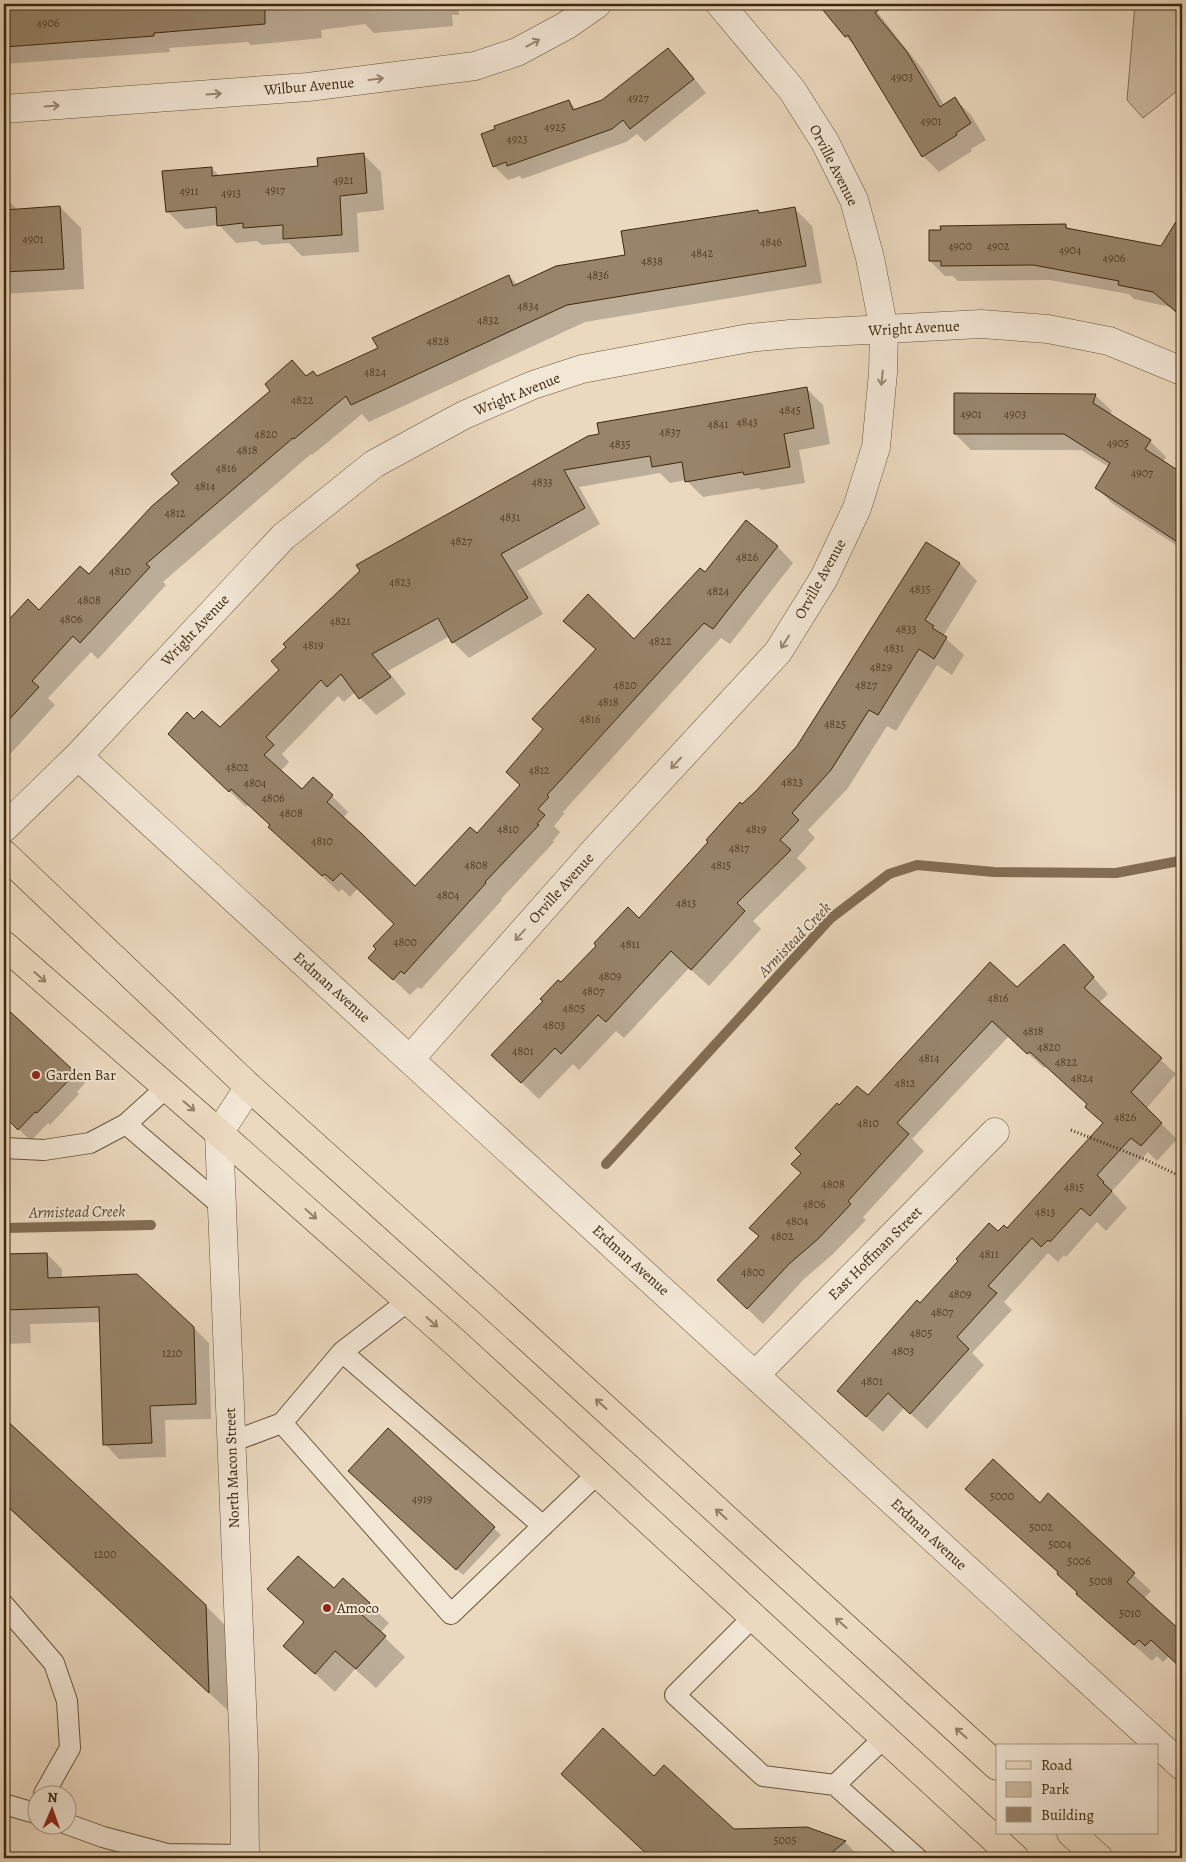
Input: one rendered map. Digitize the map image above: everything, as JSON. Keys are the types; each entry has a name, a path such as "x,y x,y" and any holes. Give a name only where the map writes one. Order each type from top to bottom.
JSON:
{"main road":[{"path":"4,854 249,1087 495,1308 996,1765"},
{"path":"4,945 167,1086 408,1301 1015,1858"},
{"path":"1072,1834 1099,1858"}],"street":[{"name":"Wilbur Avenue","path":"4,109 308,87 475,66 518,52 567,25 597,4"},
{"name":"Orville Avenue","path":"410,1059 595,850 778,652 824,578 857,508 876,447 884,330 870,258 854,200 825,142 792,90 720,4"},
{"name":"Wright Avenue","path":"4,828 78,756 283,537 374,464 464,415 533,386 582,369 749,338 790,334 981,324 1048,329 1110,341 1182,371"},
{"name":"Erdman Avenue","path":"78,756 756,1374 1182,1766"},
{"path":"220,1133 249,1087"},
{"name":"East Hoffman Street","path":"756,1374 995,1132"},
{"name":"North Macon Street","path":"220,1133 244,1754 245,1856"}],"lane":[{"path":"4,1148 44,1150 90,1143 126,1124 167,1086"},
{"path":"126,1124 222,1207"},
{"path":"231,1442 282,1423 342,1352 408,1301"},
{"path":"342,1352 543,1526"},
{"path":"282,1423 451,1614 597,1474"},
{"path":"4,1605 54,1663 67,1702 70,1748 50,1784"},
{"path":"753,1617 675,1695 763,1776 834,1785 917,1858"},
{"path":"834,1785 884,1738"},
{"path":"4,1804 28,1809"},
{"path":"78,1828 103,1837 167,1854 245,1856"}],"path":[{"path":"1071,1130 1144,1159 1182,1177"}],"green space":[{"path":"1135,4 1182,4 1182,87 1143,118 1127,100"}],"building":[{"path":"37,4 265,4 265,24 154,33 154,36 4,47 4,7"},
{"path":"818,4 886,4 875,13 907,52 940,107 955,97 971,123 956,133 957,135 922,157 848,35 845,37"},
{"path":"668,48 694,79 630,129 623,120 612,129 507,166 506,162 493,167 481,134 495,129 494,126 569,100 573,110 602,100"},
{"path":"364,153 367,193 340,196 342,235 283,239 283,225 243,228 243,223 217,226 216,207 166,212 162,171 212,167 212,176 318,166 317,158"},
{"path":"60,206 64,269 4,272 4,210"},
{"path":"795,207 806,266 567,305 351,405 346,396 293,438 146,564 150,567 80,643 73,636 32,681 39,687 4,725 4,625 28,599 39,610 80,566 89,574 152,506 179,483 171,474 270,391 265,384 292,360 306,376 313,371 317,376 378,348 372,338 509,275 513,286 556,266 625,255 621,231 758,210 759,213"},
{"path":"1182,212 1182,317 1153,292 1118,285 1119,281 1033,265 941,266 941,261 929,261 929,230 941,230 940,226 1066,224 1066,228 1161,246"},
{"path":"807,387 814,428 784,434 790,467 744,475 743,472 685,482 682,462 652,467 650,456 564,470 585,508 501,554 528,598 452,643 438,618 372,654 391,677 359,699 341,674 327,687 321,680 266,737 274,745 264,755 302,789 313,777 333,795 327,802 415,886 470,827 477,833 520,785 506,772 543,729 532,719 596,649 563,621 588,594 634,639 700,568 705,572 746,520 778,546 713,629 704,623 547,795 549,797 538,809 545,815 537,824 539,825 485,882 404,974 401,971 393,980 368,958 376,949 373,946 394,924 341,873 333,881 325,874 322,876 268,827 270,825 231,789 229,792 168,734 187,712 194,719 202,711 220,727 279,670 271,661 286,647 283,644 360,571 356,565 588,436 599,434 597,423"},
{"path":"954,393 1096,394 1093,403 1151,440 1145,449 1182,473 1182,545 1095,488 1110,463 1064,434 954,434"},
{"path":"926,542 960,563 925,620 934,626 932,628 947,637 934,659 919,649 878,715 869,710 831,770 792,813 799,820 780,840 791,850 737,903 745,911 691,970 671,951 606,1022 598,1015 561,1054 555,1048 521,1083 491,1055 543,1001 540,999 558,980 561,982 596,946 594,943 628,907 639,918 708,842 706,840 740,802 742,804 756,791 797,746"},
{"path":"1064,944 1094,977 1084,988 1162,1058 1131,1092 1162,1123 1141,1146 1131,1138 1097,1175 1112,1191 1090,1216 1081,1208 1050,1242 1048,1240 1041,1247 1032,1238 988,1286 997,1293 957,1337 969,1349 910,1414 888,1393 866,1417 837,1391 917,1300 920,1303 958,1261 956,1259 989,1223 998,1231 1004,1225 1007,1228 1103,1123 1085,1107 1087,1104 1030,1052 1027,1054 992,1021 897,1123 909,1134 848,1201 851,1204 818,1239 789,1264 747,1309 717,1280 759,1236 749,1228 801,1173 791,1164 801,1154 795,1148 837,1103 839,1105 857,1086 868,1095 990,962 1017,987"},
{"name":"Garden Bar","path":"4,1006 73,1070 65,1078 68,1081 18,1130 4,1116"},
{"path":"47,1253 48,1278 137,1274 194,1327 196,1404 150,1406 152,1443 103,1445 99,1307 4,1310 4,1254"},
{"path":"4,1418 206,1605 209,1693 4,1503"},
{"path":"388,1428 495,1527 456,1570 348,1471"},
{"path":"993,1459 1040,1503 1048,1493 1135,1573 1127,1582 1182,1632 1182,1669 1151,1640 1145,1646 1139,1640 1134,1645 1076,1594 1077,1592 1057,1574 1058,1572 965,1489"},
{"name":"Amoco","path":"298,1556 334,1588 343,1578 370,1603 361,1614 386,1636 356,1669 335,1651 315,1674 283,1646 304,1622 267,1589"},
{"path":"603,1728 654,1776 664,1765 734,1829 807,1827 846,1841 825,1858 651,1858 561,1774"}],"waterway":[{"name":"Armistead Creek","path":"606,1164 831,918 889,874 917,865 994,872 1116,873 1179,861 1182,857"},
{"name":"Armistead Creek","path":"4,1228 151,1225"}],"place":[{"name":"Garden Bar","path":"36,1075"},
{"name":"Amoco","path":"327,1608"}]}
